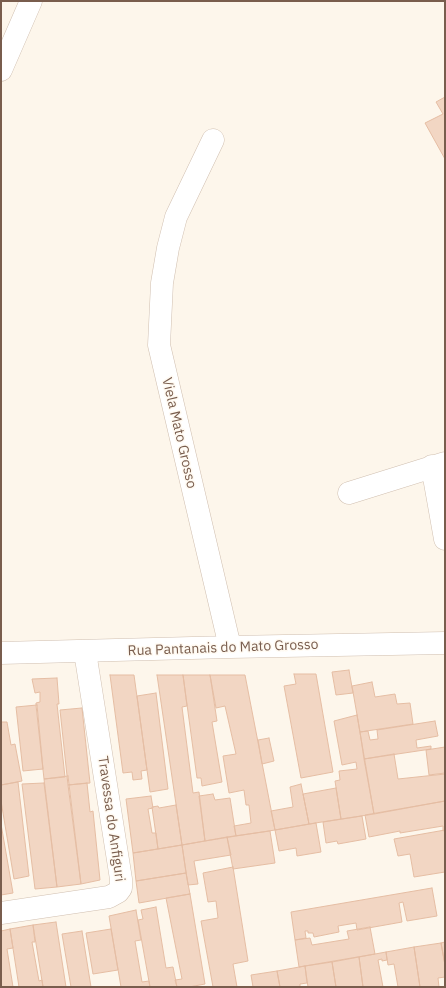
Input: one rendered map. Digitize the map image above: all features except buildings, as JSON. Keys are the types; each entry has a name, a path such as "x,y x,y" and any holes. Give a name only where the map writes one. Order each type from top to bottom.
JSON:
{"street":[{"path":"1,70 31,1"},
{"name":"Viela Mato Grosso","path":"213,140 176,217 168,248 162,283 159,345 230,647"},
{"path":"349,493 438,464 445,539"},
{"name":"Rua Pantanais do Mato Grosso","path":"1,653 445,643"},
{"name":"Travessa do Anfiguri","path":"1,913 109,897 118,892 121,888 121,879 85,652"}]}
